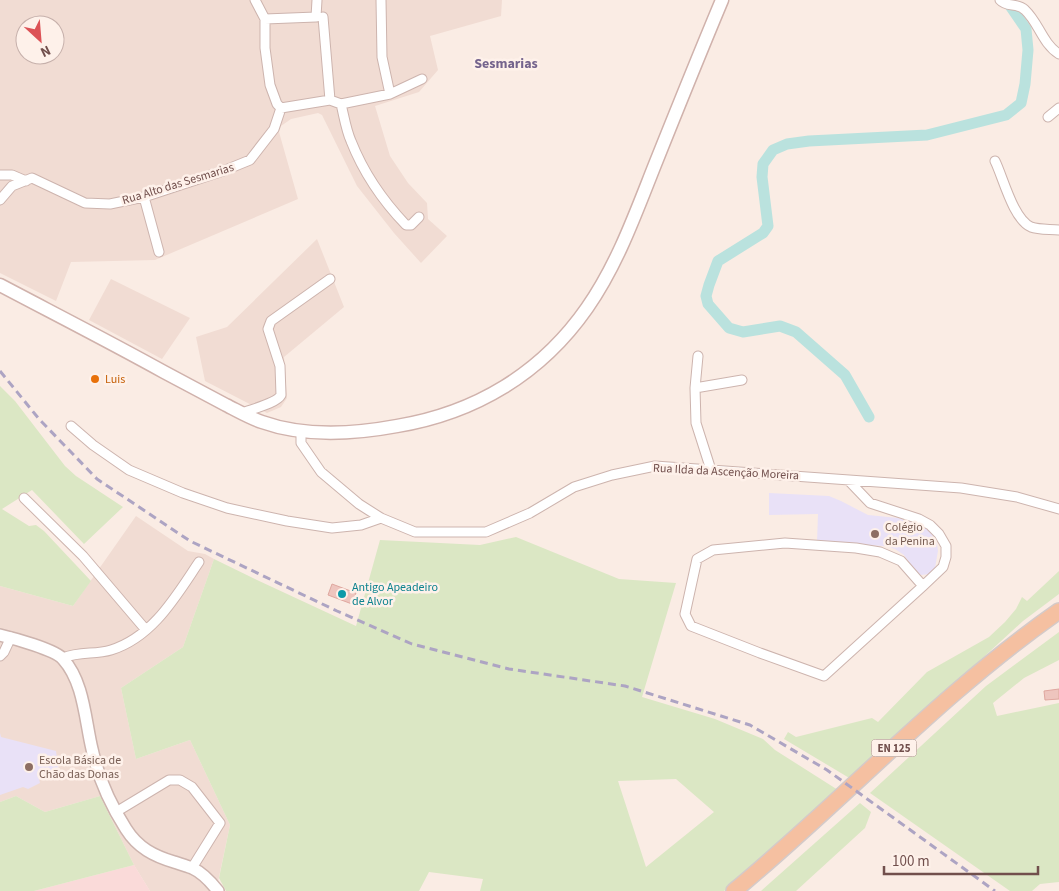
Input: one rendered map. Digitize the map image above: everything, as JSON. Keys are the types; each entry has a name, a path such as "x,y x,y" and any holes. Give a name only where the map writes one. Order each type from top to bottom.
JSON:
{"main road":[{"path":"0,285 242,414 264,423 331,433 369,431 449,414 484,399 513,382 539,362 561,340 587,308 604,281 628,231 722,0"},
{"path":"950,696 978,667 1014,635 1059,601"},
{"name":"EN 125","path":"734,891 811,824 950,696 994,659 1059,611"},
{"name":"EN 125","path":"747,891 978,683 1059,621"}],"street":[{"path":"255,0 265,19 265,48 270,85 276,104 281,108 330,100 342,104 390,94 422,79"},
{"path":"316,0 323,17 330,100"},
{"path":"381,0 382,57 390,94"},
{"path":"1006,3 1017,5 1025,10 1046,42 1059,54"},
{"path":"265,19 323,17"},
{"path":"342,104 350,140 371,182 385,204 408,226 419,217"},
{"name":"Rua Alto das Sesmarias","path":"0,175 12,175 26,181 32,178 85,203 110,204 144,197 224,171 250,160 274,129 281,108"},
{"path":"1048,117 1059,108"},
{"path":"995,160 1014,209 1024,221 1031,226 1059,230"},
{"path":"0,200 12,186 26,181"},
{"path":"0,189 0,196"},
{"path":"144,197 159,252"},
{"path":"242,414 273,402 281,395 280,366 268,328 271,321 330,278"},
{"path":"698,356 695,388 696,423 711,470"},
{"path":"695,388 742,380"},
{"path":"71,426 93,445 129,470 183,493 227,508 332,528 361,525 381,518"},
{"name":"Rua Ilda da Ascenção Moreira","path":"301,430 301,443 321,472 359,504 381,518 415,532 486,532 530,514 574,487 612,475 655,466 961,488 1017,497 1059,510"},
{"path":"848,480 870,502 919,518 940,534 946,546 946,557 943,567 923,586 824,676 691,626 685,614 697,559 713,550 785,543 864,549 880,552 901,561 923,586"},
{"path":"24,498 83,556 146,630"},
{"path":"63,658 74,653 110,650 128,643 164,614 199,562"},
{"path":"0,656 6,636 22,640 63,658 76,681 83,701 92,749 106,794 126,830 140,848 157,857 192,868 210,881 218,891"},
{"path":"116,812 168,780 180,780 192,787 220,823 192,868"}],"shaded area":[{"path":"0,0 502,0 501,16 430,36 438,70 419,92 375,106 390,156 408,183 427,203 428,219 447,236 421,263 394,233 357,186 322,115 318,113 291,119 281,126 279,132 298,199 155,260 71,262 56,301 0,273"},
{"path":"317,239 344,307 284,357 287,398 281,407 267,413 205,381 196,337 227,327"},
{"path":"111,279 190,318 162,359 89,320"},
{"name":"Colégio da Penina","path":"769,493 829,496 868,515 898,518 922,526 930,531 937,544 938,551 935,568 930,574 921,575 916,572 904,555 895,549 884,546 817,542 818,514 769,515"},
{"path":"136,516 188,551 205,554 214,559 183,647 121,688 136,759 190,740 230,825 216,891 150,891 134,865 100,796 45,812 16,796 0,802 0,586 73,606"},
{"name":"Escola Básica de Chão das Donas","path":"0,733 1,737 56,751 59,772 38,774 40,783 28,789 23,787 0,795"},
{"path":"134,865 150,891 34,891"}],"green space":[{"path":"0,386 15,401 65,466 76,476 123,507 84,544 32,490 2,509 29,526 36,525 44,531 91,581 73,606 0,586"},
{"path":"516,537 619,579 676,583 642,697 715,719 763,739 775,750 838,790 724,891 480,891 483,879 429,872 419,891 226,891 219,878 230,825 190,740 136,759 121,688 183,647 214,559 356,626 380,540 480,545","holes":["676,779 714,812 646,867 618,781"]},
{"path":"1059,571 1059,594 1023,621 851,779 784,739 788,732 796,737 872,718 878,722 927,672 989,637 1016,609 1022,597 1027,601"},
{"path":"1059,632 1059,660 1024,678 993,703 997,716 1059,703 1059,882 1040,884 1032,891 1010,891 870,793 986,686"},
{"path":"16,796 45,812 100,796 134,865 34,891 0,891 0,802"},
{"path":"860,803 871,812 865,828 796,891 761,891"}],"building":[{"name":"Antigo Apeadeiro de Alvor","path":"332,584 356,593 352,604 328,595"},
{"path":"1059,689 1059,699 1045,700 1044,691"}],"waterway":[{"path":"869,417 845,375 796,332 780,326 743,332 729,328 708,304 706,296 709,285 718,261 763,233 768,226 762,177 763,164 773,150 787,144 809,141 927,135 1006,115 1021,103 1028,50 1026,29 1006,0"}],"railway":[{"path":"0,371 39,419 97,479 190,541 337,611 412,644 509,669 625,686 750,725 827,770 995,891"}],"place":[{"name":"Luis","path":"95,379"},
{"name":"Colégio da Penina","path":"875,534"},
{"name":"Antigo Apeadeiro de Alvor","path":"342,594"},
{"name":"Escola Básica de Chão das Donas","path":"29,767"}],"district":[{"name":"Sesmarias","path":"506,64"}]}
